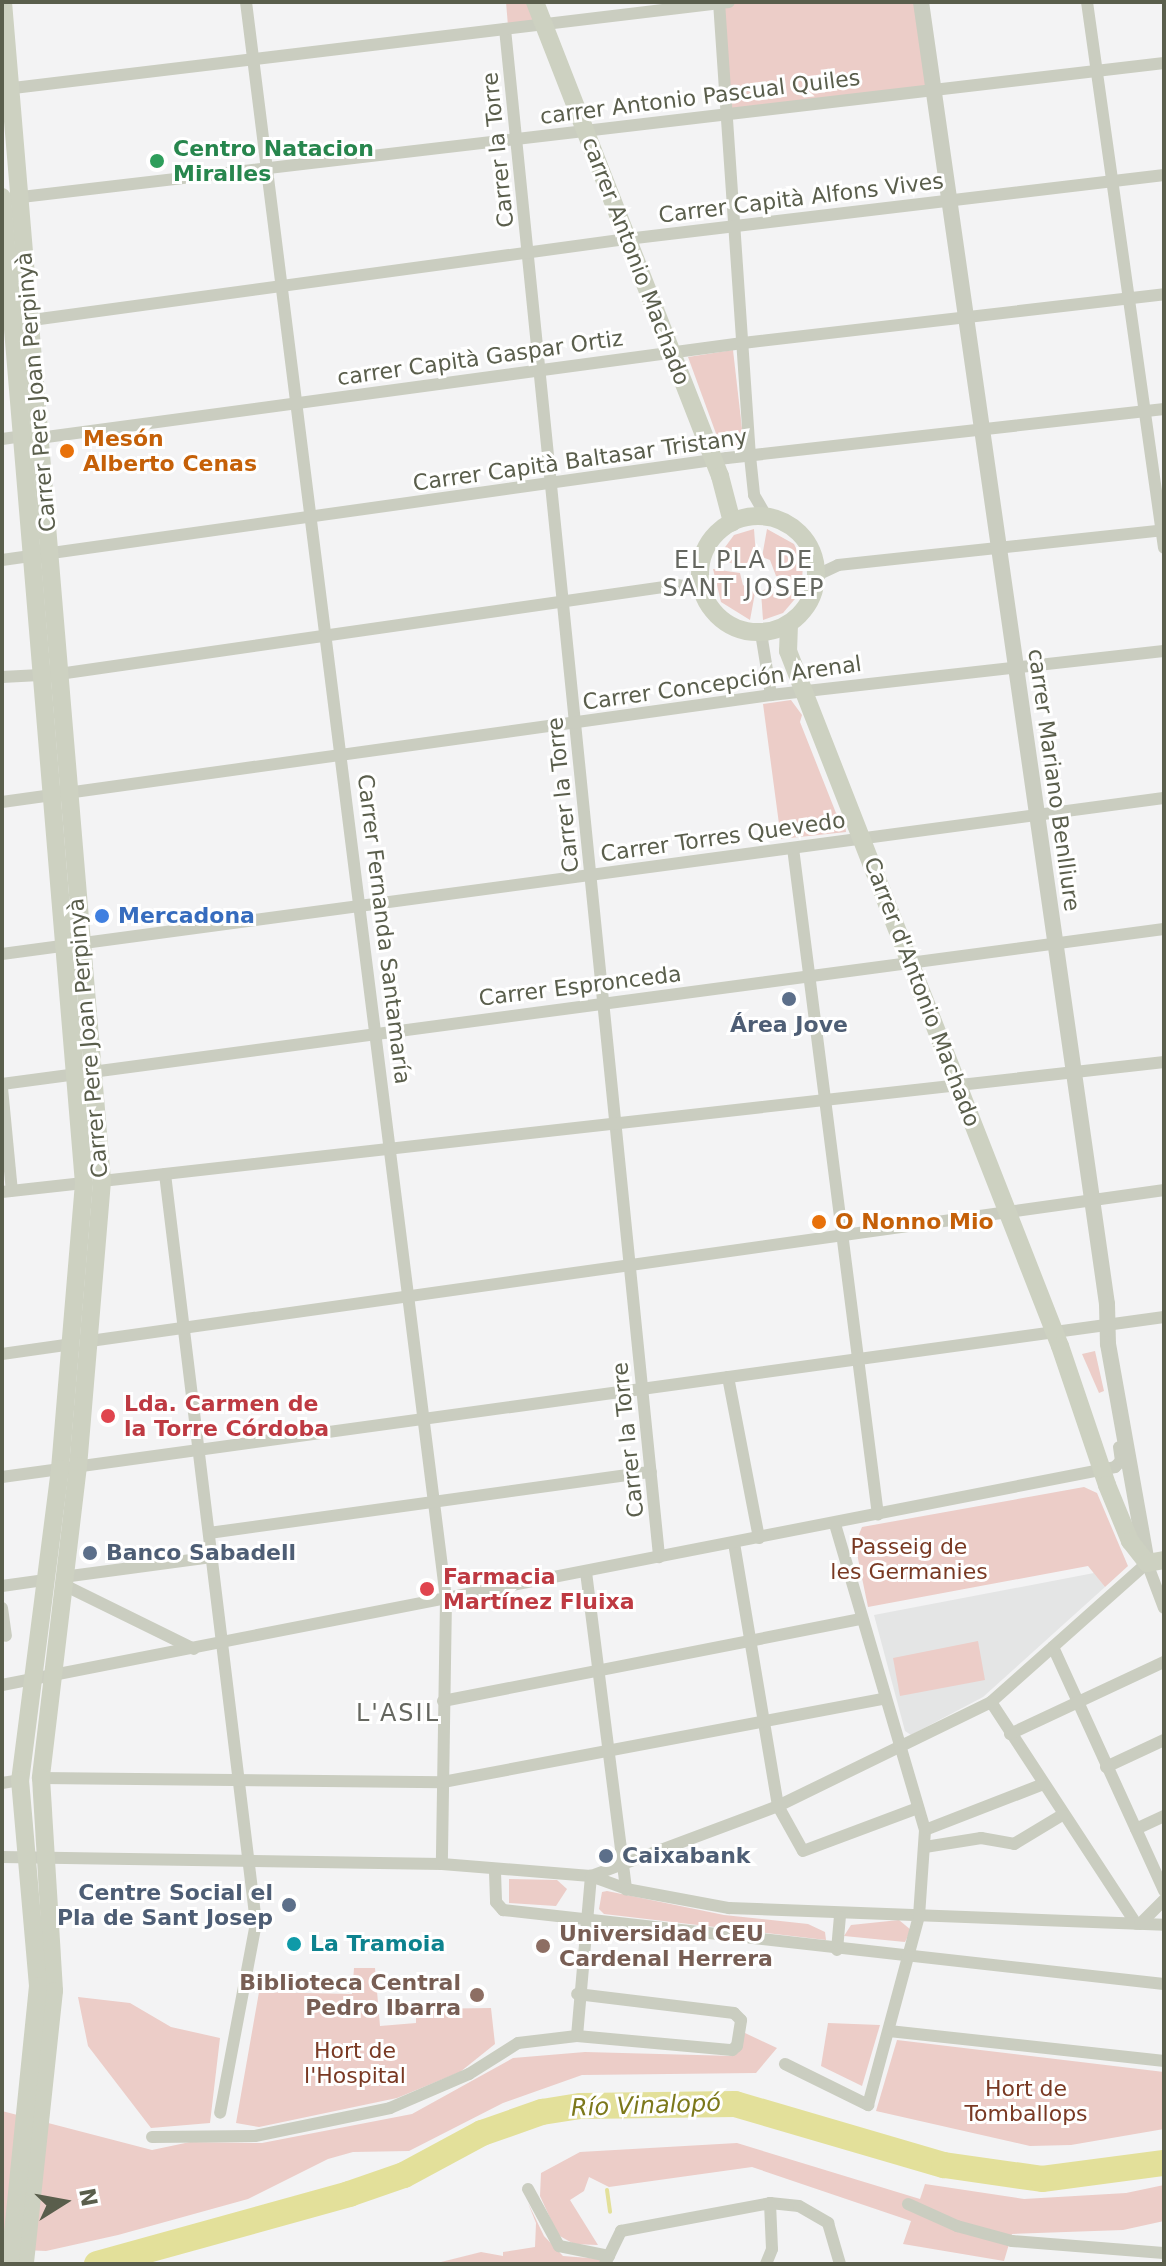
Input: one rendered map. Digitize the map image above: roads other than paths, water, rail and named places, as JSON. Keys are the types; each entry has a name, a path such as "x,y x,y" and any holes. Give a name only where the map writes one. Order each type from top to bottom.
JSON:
{"main road":[{"name":"Carrer Pere Joan Perpinyà","path":"3,2 8,198 22,322 93,1182 41,1778 55,1945 41,2072"},
{"name":"carrer Antonio Machado","path":"535,2 714,460 732,522"},
{"path":"766,516 802,536 817,575 810,602 789,624 761,633 726,623 702,589 704,552 732,522 766,516"},
{"name":"Carrer d'Antonio Machado","path":"789,624 788,651 1054,1331 1103,1469"},
{"path":"1103,1469 1130,1541 1156,1561"},
{"name":"Carrer Pere Joan Perpinyà","path":"41,2072 38,1949 27,1858 11,1781 56,1580"},
{"path":"10,2264 41,2072"},
{"path":"25,2264 41,2072"}],"street":[{"name":"Carrer Fernanda Santamaría","path":"246,2 446,1599 442,1864"},
{"path":"6,89 722,2 726,115 750,456 754,495 766,516"},
{"name":"carrer Mariano Benlliure","path":"921,2 1093,1200 1110,1323 1108,1344 1121,1428 1156,1561"},
{"path":"1087,2 1164,548"},
{"name":"Carrer la Torre","path":"505,29 659,1557"},
{"name":"carrer Antonio Pascual Quiles","path":"8,198 1164,63"},
{"name":"Carrer Capità Alfons Vives","path":"22,322 627,239 1164,175"},
{"name":"carrer Capità Gaspar Ortiz","path":"2,439 743,343 1164,294"},
{"name":"Carrer Capità Baltasar Tristany","path":"2,560 714,460 1164,409"},
{"path":"817,575 838,565 1163,530"},
{"path":"2,677 327,636 677,585 702,589"},
{"path":"761,633 771,695"},
{"name":"Carrer Concepción Arenal","path":"2,802 771,695 1164,651"},
{"name":"Carrer Torres Quevedo","path":"2,954 1164,798"},
{"path":"793,848 862,1358 878,1515"},
{"name":"Carrer Espronceda","path":"2,1086 84,1072 1164,929"},
{"path":"2,1086 7,1191 1164,1062"},
{"path":"165,1174 256,1923 220,2113"},
{"path":"2,1354 1164,1190"},
{"path":"2,1477 1164,1317"},
{"path":"728,1377 759,1538"},
{"path":"2,1685 1103,1469 1121,1461 1121,1428"},
{"path":"209,1533 651,1472"},
{"path":"785,2064 868,2105 912,1956 919,1916 925,1830 898,1749 835,1524"},
{"path":"734,1543 778,1806 803,1851 918,1808"},
{"path":"2,1586 212,1557"},
{"path":"1156,1561 1164,1608"},
{"path":"591,1876 778,1806 991,1702 1156,1561"},
{"path":"586,1572 626,1889"},
{"path":"56,1580 194,1649"},
{"path":"2,1608 6,1636"},
{"path":"443,1701 861,1619"},
{"path":"1053,1647 1164,1891"},
{"path":"1010,1734 1164,1662"},
{"path":"41,1778 443,1782 884,1699"},
{"path":"991,1702 1041,1785 1138,1924"},
{"path":"1106,1767 1164,1740"},
{"path":"925,1830 1041,1785"},
{"path":"925,1847 981,1838 1014,1844 1062,1815"},
{"path":"1136,1829 1164,1816"},
{"path":"2,1857 442,1864 495,1872 591,1876 626,1889 729,1908 840,1917 919,1916 1164,1925"},
{"path":"495,1872 496,1902 503,1910 837,1950 1164,1984"},
{"path":"577,2036 577,1994 591,1876"},
{"path":"1138,1924 1164,1900"},
{"path":"837,1950 840,1917"},
{"path":"152,2137 255,2136 390,2108 469,2074 511,2044 577,2036 732,2050 741,2020 734,2013 577,1994"},
{"path":"889,2031 1164,2061"},
{"path":"528,2189 559,2246 607,2260 621,2231 770,2203 799,2206 828,2223 834,2229 840,2264"},
{"path":"766,2264 772,2249 770,2203"},
{"path":"908,2204 957,2226 1012,2241 1164,2253"}],"waterway":[{"name":"Río Vinalopó","path":"97,2264 349,2194 404,2175 482,2133 542,2112 581,2106 735,2104 944,2165 1042,2179 1164,2163"},
{"path":"607,2190 610,2212"}],"place":[{"name":"Centro Natacion Miralles","path":"157,161"},
{"name":"Mesón Alberto Cenas","path":"67,451"},
{"name":"Mercadona","path":"102,916"},
{"name":"Área Jove","path":"789,999"},
{"name":"O Nonno Mio","path":"819,1222"},
{"name":"Lda. Carmen de la Torre Córdoba","path":"108,1416"},
{"name":"Banco Sabadell","path":"90,1553"},
{"name":"Farmacia Martínez Fluixa","path":"427,1589"},
{"name":"Caixabank","path":"606,1856"},
{"name":"Centre Social el Pla de Sant Josep","path":"289,1905"},
{"name":"La Tramoia","path":"294,1944"},
{"name":"Universidad CEU Cardenal Herrera","path":"543,1946"},
{"name":"Biblioteca Central Pedro Ibarra","path":"477,1995"}],"district":[{"name":"EL PLA DE SANT JOSEP","path":"744,575"},
{"name":"L'ASIL","path":"398,1714"}],"park label":[{"name":"Passeig de les Germanies","path":"909,1558"},
{"name":"Hort de l'Hospital","path":"355,2062"},
{"name":"Hort de Tomballops","path":"1026,2100"}]}
